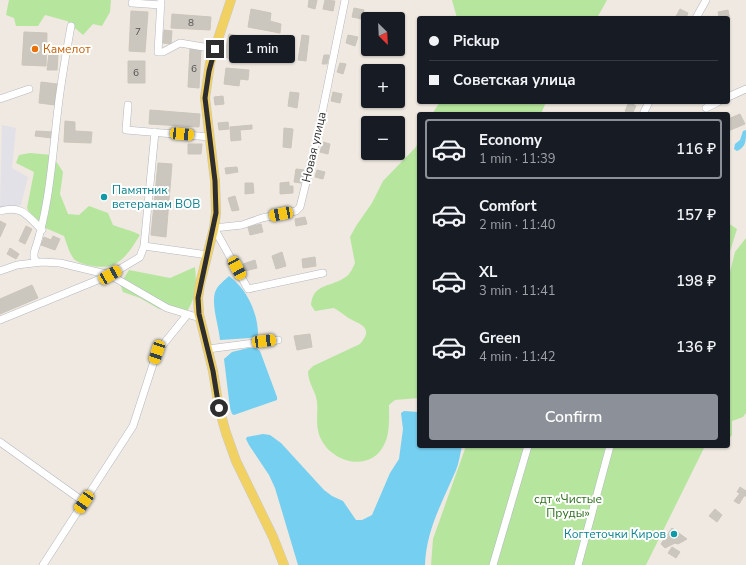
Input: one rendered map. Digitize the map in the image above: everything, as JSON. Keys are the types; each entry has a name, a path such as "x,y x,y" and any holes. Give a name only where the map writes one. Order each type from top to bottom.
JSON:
{"main road":[{"path":"232,0 210,63 205,98 216,197 214,228 198,298 200,318 208,349 219,408 226,433 236,461 273,537 284,565"}],"street":[{"name":"Новая улица","path":"214,228 242,225 262,218 296,211 300,207 317,138 345,0"},
{"path":"697,16 706,0"},
{"path":"132,3 161,2 155,52 163,52 180,43 215,49"},
{"path":"37,262 34,258 34,253 44,221 58,110 71,26"},
{"path":"0,99 29,89"},
{"path":"730,96 746,89"},
{"path":"706,108 714,104"},
{"path":"128,105 126,130 210,137"},
{"path":"0,320 110,275 140,257 144,246 155,132"},
{"path":"0,211 10,209 21,210 42,230"},
{"path":"214,228 248,289 323,273"},
{"path":"144,246 208,255"},
{"path":"0,270 17,265 37,262 60,263 110,275 167,308 200,318"},
{"path":"43,565 133,426 157,352 187,315"},
{"path":"208,349 278,340"},
{"path":"0,442 84,502"},
{"path":"492,565 527,448"},
{"path":"578,565 609,448"}],"shaded area":[{"path":"2,125 16,128 12,168 28,177 21,205 0,208"}],"green space":[{"path":"9,0 111,0 110,12 102,26 93,24 83,35 67,21 45,15 38,26 16,26 14,18 6,15"},
{"path":"452,0 607,0 598,16 456,16"},
{"path":"439,104 545,104 542,112 433,112"},
{"path":"417,144 417,398 395,400 389,405 389,426 384,445 377,454 368,460 358,462 337,456 328,449 322,441 317,427 316,398 309,380 308,371 313,366 360,344 366,333 366,329 334,308 315,311 311,305 315,292 324,286 341,280 351,272 355,263 350,237 372,203 383,181"},
{"path":"30,153 52,155 63,172 60,194 68,214 79,215 89,206 108,213 113,225 140,235 129,252 122,259 113,265 105,267 93,266 77,261 72,257 64,236 34,223 27,208 34,172 16,163 19,155"},
{"path":"730,224 737,229 730,252"},
{"path":"746,238 746,413 743,417 732,421 732,435 730,438 730,272 735,252"},
{"path":"195,267 196,280 194,297 186,313 159,309 140,298 123,292 120,284 129,270 170,278"},
{"name":"сдт «Чистые Пруды»","path":"465,448 704,448 646,565 431,565 433,539"}],"water":[{"path":"746,130 745,143 742,148 737,151 734,149 735,144 740,140 743,131"},
{"path":"229,276 241,288 254,310 258,335 250,338 220,340 214,307 214,295 218,286"},
{"path":"248,348 256,348 260,351 277,400 234,415 232,414 230,408 224,359 232,352"},
{"path":"404,411 417,412 417,448 462,448 457,467 441,504 428,540 425,565 298,565 275,488 269,475 249,445 246,439 247,437 263,434 270,435 281,443 324,490 343,501 356,520 362,520 372,515 390,473 399,459 403,429 401,413"}],"building":[{"path":"309,0 317,0 315,9 308,7"},
{"path":"325,0 335,1 333,11 323,9"},
{"path":"354,8 364,10 364,12 361,12 361,19 352,17"},
{"path":"251,9 271,13 270,21 281,24 280,33 248,27"},
{"path":"680,9 688,13 687,16 676,16"},
{"path":"728,10 729,16 719,16 718,12"},
{"path":"131,11 148,12 145,52 129,51"},
{"path":"172,14 211,17 210,30 171,28"},
{"path":"164,30 172,31 171,44 163,43"},
{"name":"Камелот","path":"24,32 47,33 46,66 22,65"},
{"path":"229,34 249,38 243,62 224,57"},
{"path":"302,35 309,36 306,61 298,60"},
{"path":"348,35 358,37 355,46 346,43"},
{"path":"190,49 201,49 199,88 188,87"},
{"path":"49,53 58,54 57,70 47,70"},
{"path":"324,55 329,55 327,64 322,64"},
{"path":"128,61 145,61 145,83 128,83"},
{"path":"340,63 346,64 343,74 337,72"},
{"path":"226,68 249,70 248,80 240,79 239,86 224,84"},
{"path":"41,82 57,84 55,105 39,103"},
{"path":"290,92 299,93 297,108 288,106"},
{"path":"333,92 342,94 340,103 331,101"},
{"path":"223,96 224,104 215,105 214,97"},
{"path":"628,104 636,106 633,112 625,111"},
{"path":"150,110 200,114 199,127 149,124"},
{"path":"740,114 745,124 730,130 730,118"},
{"path":"65,121 75,122 75,131 92,132 91,143 64,142"},
{"path":"228,122 229,129 219,130 218,123"},
{"path":"252,125 252,129 240,130 241,140 231,141 230,127"},
{"path":"284,128 293,129 291,148 283,147"},
{"path":"36,131 53,132 52,138 35,136"},
{"path":"323,142 330,144 328,154 320,152"},
{"path":"188,144 202,144 201,154 188,154"},
{"path":"158,163 172,164 166,237 151,235"},
{"path":"237,167 238,172 226,174 225,168"},
{"path":"296,169 304,170 301,183 294,182"},
{"path":"317,170 325,172 323,179 315,177"},
{"path":"289,182 289,186 293,186 293,193 280,194 280,183"},
{"path":"245,183 253,183 254,193 245,194"},
{"path":"235,196 239,210 232,211 228,198"},
{"path":"305,217 307,224 296,226 295,219"},
{"path":"0,221 6,224 0,237"},
{"path":"261,224 263,232 250,235 248,227"},
{"path":"26,226 32,229 25,244 19,241"},
{"path":"53,236 60,239 55,250 41,245 44,237 51,240"},
{"path":"10,248 19,254 16,259 7,254"},
{"path":"282,252 286,266 276,269 272,256"},
{"path":"315,257 316,266 303,268 302,259"},
{"path":"255,260 257,268 245,271 243,264"},
{"path":"32,285 38,298 0,314 0,299"},
{"path":"310,334 312,347 297,350 294,336"},
{"path":"740,487 746,491 746,496 744,496 739,504 734,501 740,493 737,492"},
{"path":"715,509 722,515 717,522 709,516"},
{"name":"Когтеточки Киров","path":"672,528 687,539 678,544 675,543 665,548 661,544"},
{"path":"672,547 680,552 676,558 668,553"}],"place":[{"name":"Камелот","path":"35,49"},
{"name":"Памятник ветеранам ВОВ","path":"104,197"},
{"name":"Когтеточки Киров","path":"674,534"}],"route":[{"path":"215,49 210,63 205,98 215,181 216,220 198,298 199,314 213,371 219,408"}]}
